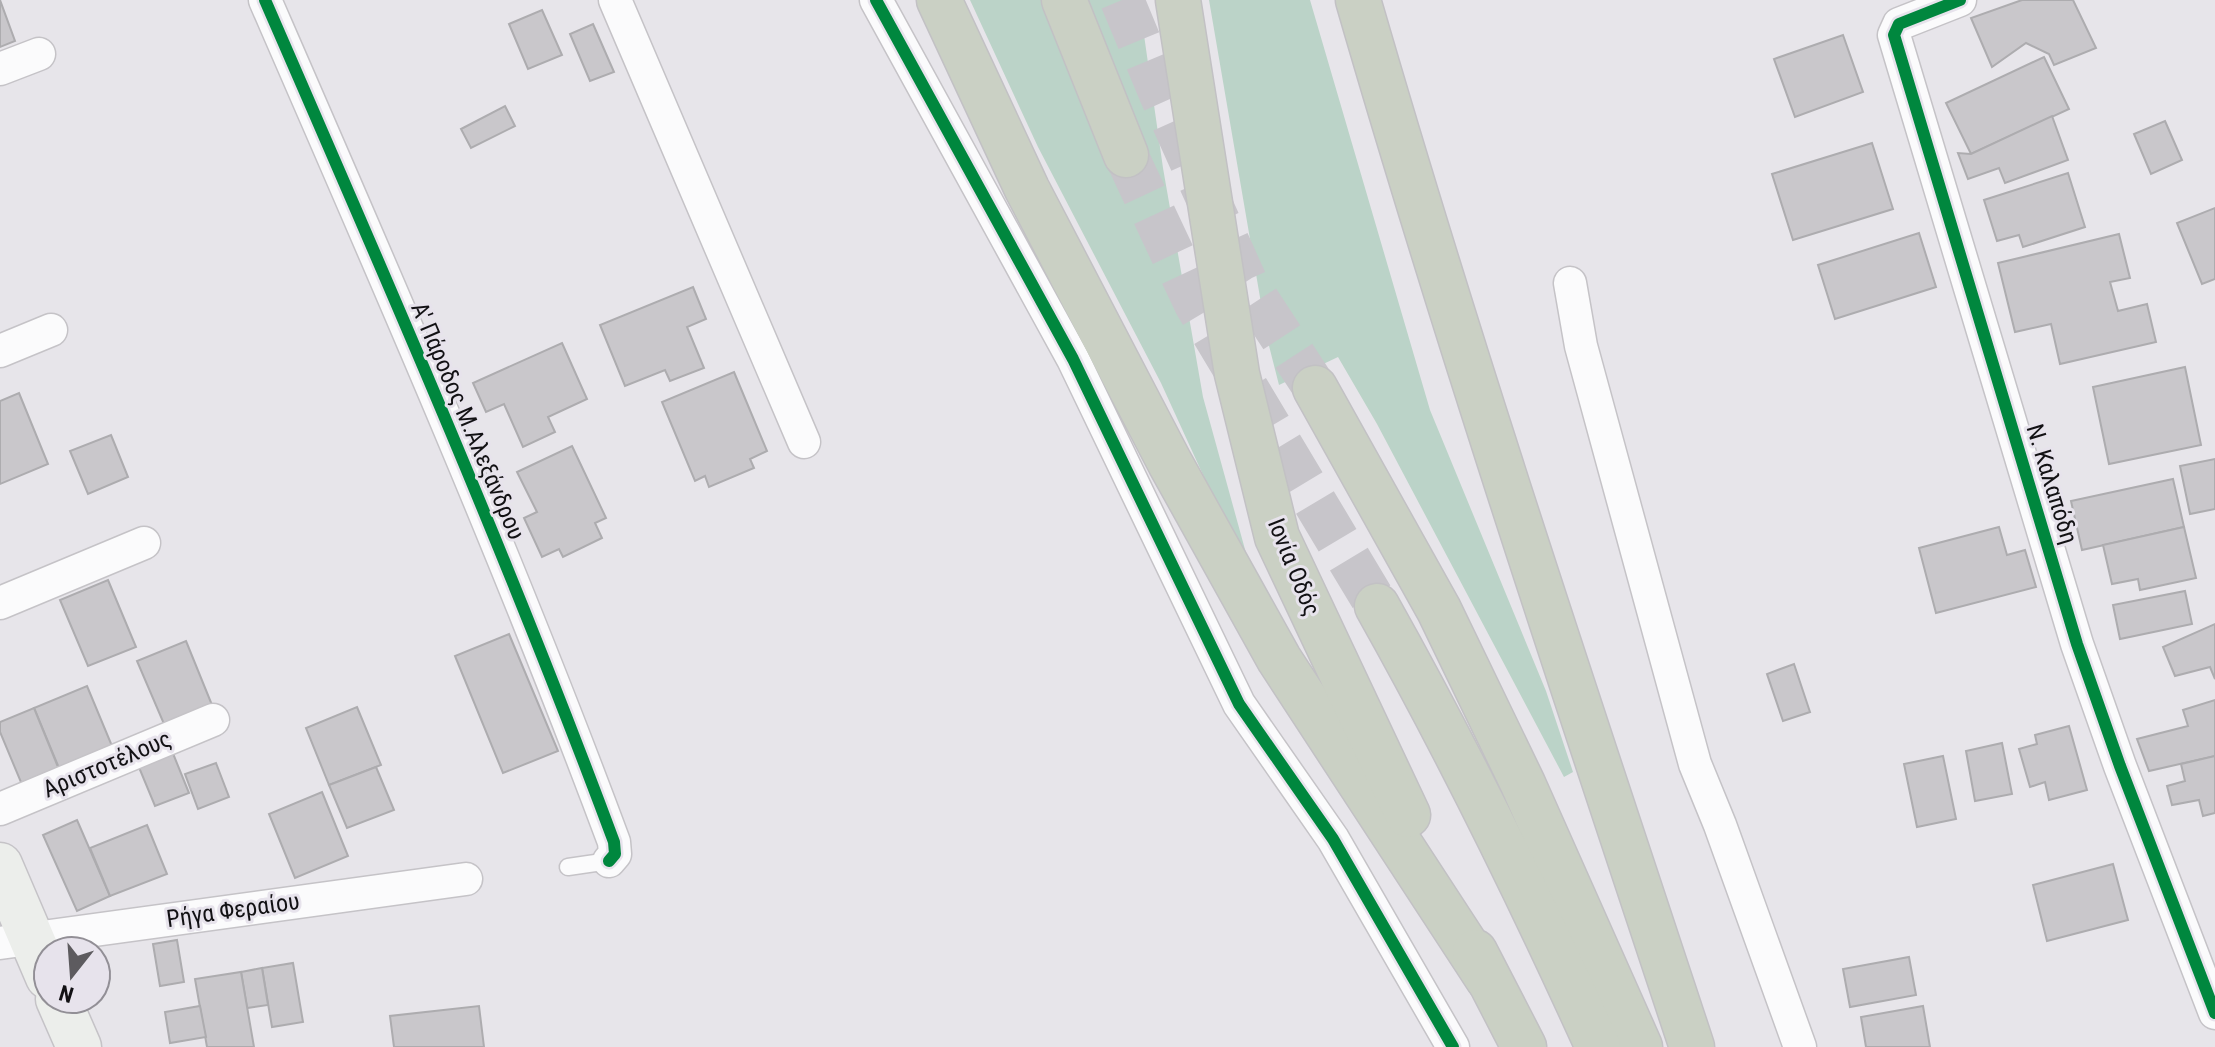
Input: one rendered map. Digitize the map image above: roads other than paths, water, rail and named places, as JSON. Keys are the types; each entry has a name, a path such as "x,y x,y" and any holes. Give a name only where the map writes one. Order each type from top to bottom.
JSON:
{"highway":[{"path":"939,0 1027,189 1170,463 1279,659 1488,979"},
{"path":"1064,0 1126,155"},
{"name":"Ιονία Οδός","path":"1178,0 1237,374 1277,537 1488,979 1524,1047"},
{"path":"1358,0 1412,187 1692,1047"},
{"path":"1315,388 1439,610 1523,784 1640,1047"},
{"path":"1377,606 1502,840 1598,1047"}],"main road":[{"path":"0,865 15,940 32,959"},
{"path":"65,1015 79,1047"}],"street":[{"name":"Α' Πάροδος Μ.Αλεξάνδρου","path":"265,0 380,266 571,727 614,842 615,854 609,861"},
{"path":"615,0 804,442"},
{"path":"876,0 1073,359 1239,704 1333,839 1453,1047"},
{"name":"Ν. Καλαπόδη","path":"1960,0 1899,24 1894,35 2077,644 2120,766 2215,1013"},
{"path":"0,69 39,54"},
{"path":"1570,283 1581,346 1695,764 1800,1047"},
{"path":"0,351 51,330"},
{"path":"0,603 144,543"},
{"name":"Αριστοτέλους","path":"0,809 213,720"},
{"name":"Ρήγα Φεραίου","path":"15,940 466,879"}],"lane":[{"path":"568,867 609,861"}],"tunnel":[{"path":"1122,0 1245,281 1315,388"},
{"path":"1126,155 1196,304 1377,606"}]}
